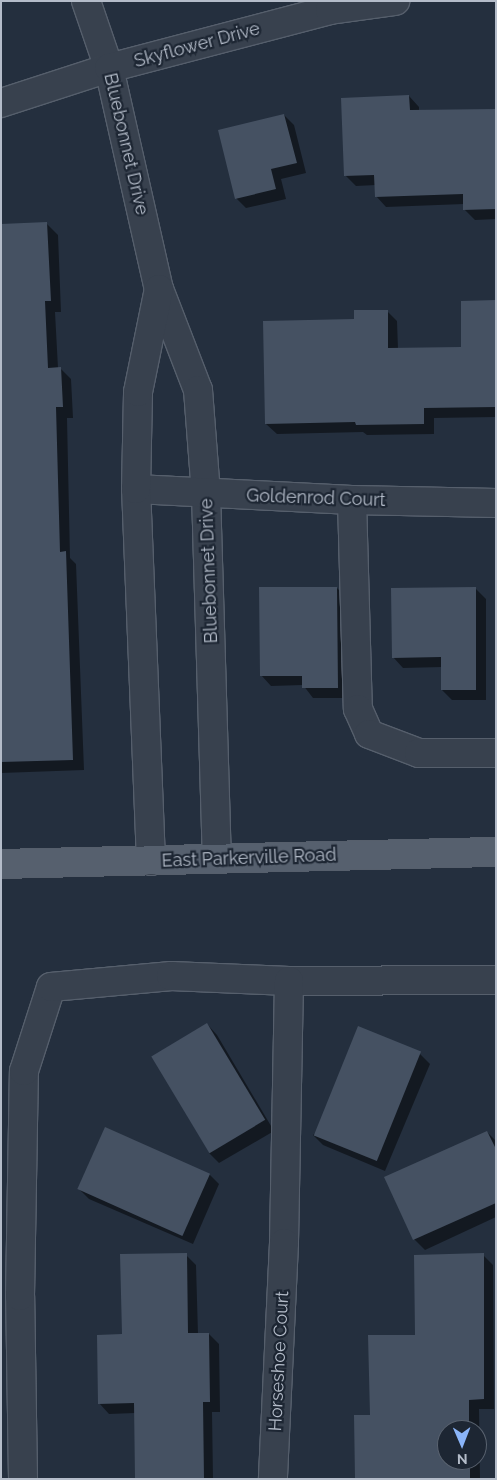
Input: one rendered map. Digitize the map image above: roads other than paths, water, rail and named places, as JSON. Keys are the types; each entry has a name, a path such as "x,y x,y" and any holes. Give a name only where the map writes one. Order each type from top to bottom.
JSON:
{"main road":[{"name":"East Parkerville Road","path":"1,864 496,852"}],"street":[{"name":"Bluebonnet Drive","path":"86,1 108,68 159,289 198,390 206,493 217,859"},
{"name":"Skyflower Drive","path":"1,103 108,68 330,10 395,1"},
{"name":"Bluebonnet Drive","path":"151,861 136,489 138,392 159,289"},
{"name":"Goldenrod Court","path":"136,489 352,500 496,503"},
{"path":"352,500 358,708 369,734 419,753 496,753"},
{"path":"23,1479 20,1296 24,1071 51,986 171,976 289,981 496,980"},
{"name":"Horseshoe Court","path":"273,1479 284,1243 289,981"}]}
